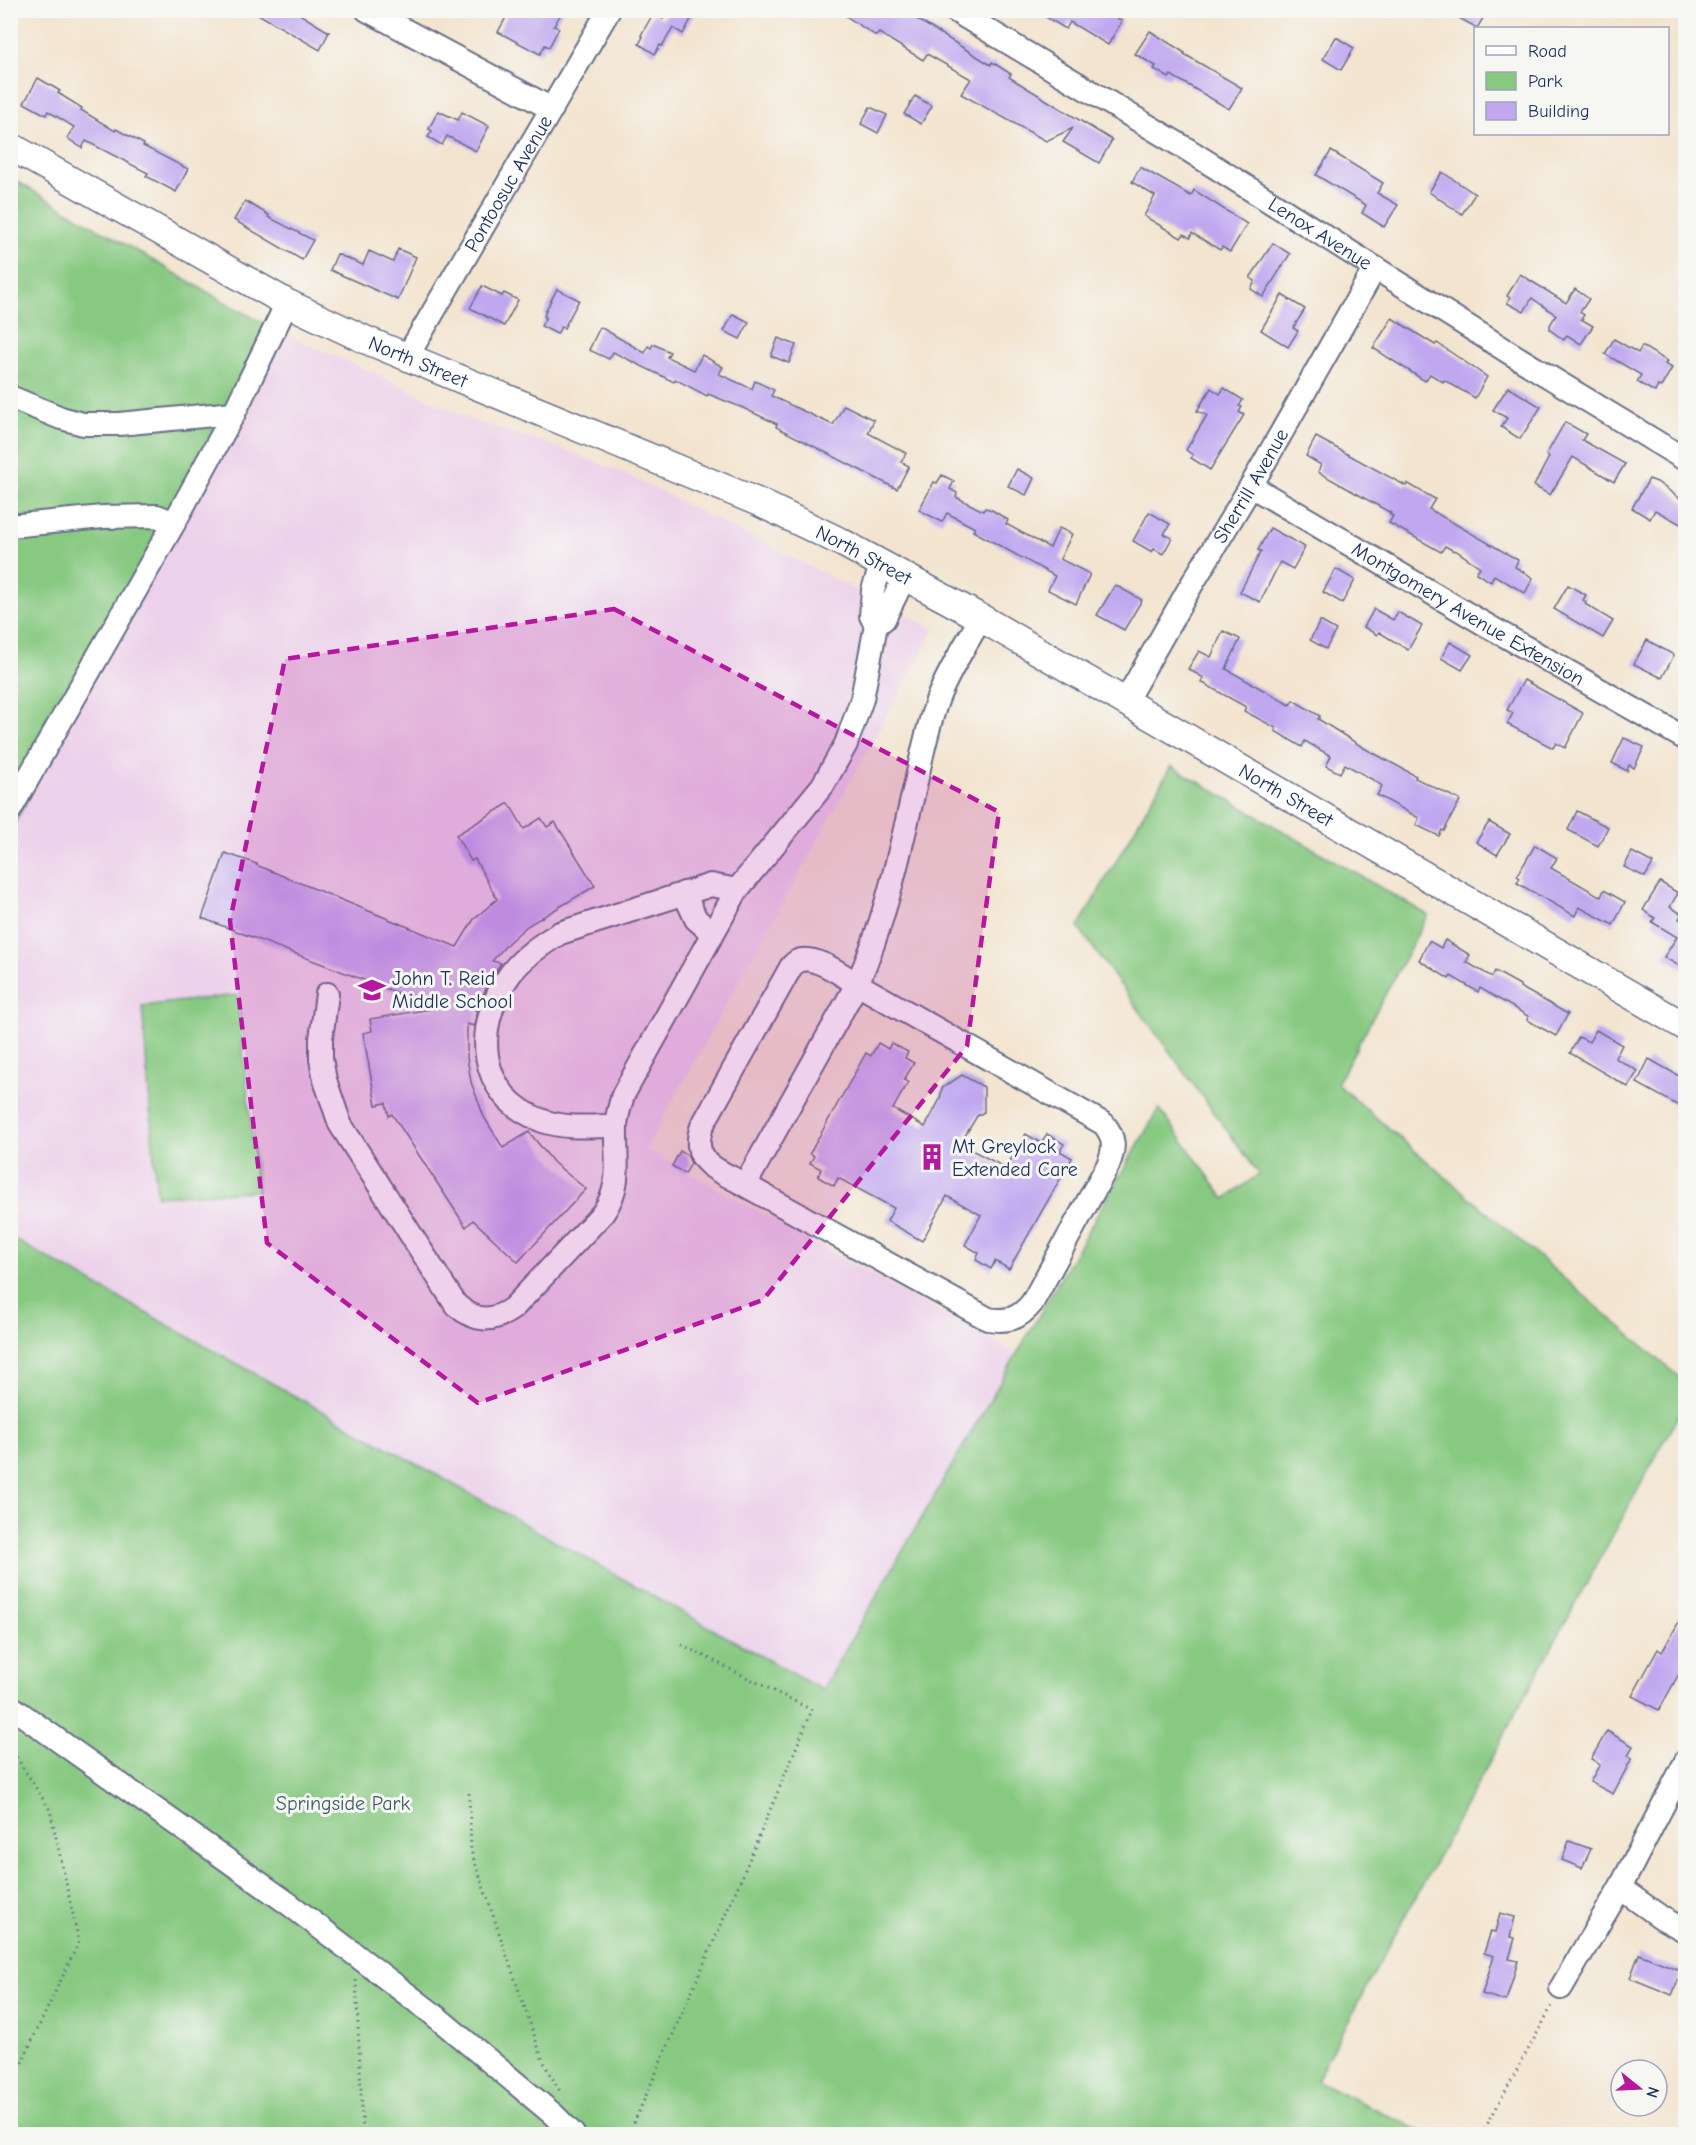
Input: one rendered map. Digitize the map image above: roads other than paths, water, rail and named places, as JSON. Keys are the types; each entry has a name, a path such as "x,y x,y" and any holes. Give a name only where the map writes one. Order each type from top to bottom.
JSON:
{"main road":[{"name":"North Street","path":"10,146 287,303 407,357 749,498 882,563 981,618 1686,1027"}],"street":[{"path":"367,10 552,109"},
{"name":"Pontoosuc Avenue","path":"407,357 609,10"},
{"name":"Lenox Avenue","path":"954,10 1185,148 1686,460"},
{"name":"Sherrill Avenue","path":"1125,702 1375,268"},
{"path":"10,810 174,523 234,413 287,303"},
{"path":"10,397 61,418 83,424 119,424 234,413"},
{"name":"Montgomery Avenue Extension","path":"1251,486 1491,628 1686,739"},
{"path":"10,526 103,517 157,516 174,523"},
{"path":"327,994 321,1039 321,1059 324,1080 340,1124 456,1305 466,1314 481,1318 495,1318 513,1308 611,1202 615,1190 617,1164 615,1126 623,1095 711,933 737,890 823,785 846,744 862,699 876,625 871,616 873,590 882,563"},
{"path":"876,625 884,619 906,576"},
{"path":"745,1185 857,984 869,957 895,868 929,726 938,698 948,675 981,618"},
{"path":"615,1126 555,1125 517,1108 501,1093 493,1078 486,1045 487,1027 509,975 521,961 560,933 711,885 737,890"},
{"path":"684,893 696,919 711,933"},
{"path":"799,961 815,961 857,984 1104,1124 1111,1133 1114,1145 1108,1165 1037,1293 1024,1313 1013,1319 1003,1321 988,1319 705,1162 697,1145 702,1126 791,967 799,961"},
{"path":"10,1706 289,1904 433,2014 554,2115 573,2134"},
{"path":"1561,1988 1620,1888 1686,1761"},
{"path":"1620,1888 1662,1918 1686,1931"}],"place":[{"name":"John T. Reid Middle School","path":"372,990"},
{"name":"Mt Greylock Extended Care","path":"932,1157"}],"park label":[{"name":"Springside Park","path":"343,1803"}]}
